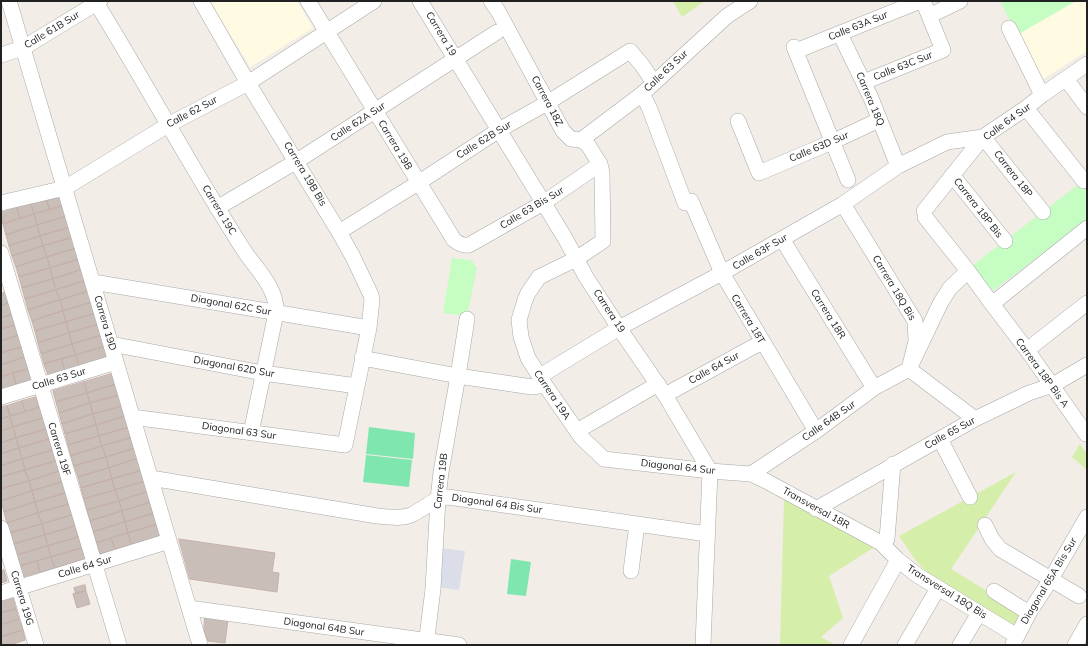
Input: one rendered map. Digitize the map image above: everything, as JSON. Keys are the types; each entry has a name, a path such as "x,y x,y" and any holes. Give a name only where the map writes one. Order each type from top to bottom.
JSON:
{"street":[{"name":"Carrera 19D","path":"9,1 200,645"},
{"name":"Carrera 19B Bis","path":"201,1 248,83 339,232 353,257 372,300 369,328 345,445"},
{"name":"Carrera 19B","path":"308,1 418,183 454,240 461,245"},
{"name":"Calle 62 Sur","path":"1,203 65,188 168,125 248,83 374,1"},
{"name":"Carrera 19","path":"420,1 565,238 576,259 619,328 661,389 710,471"},
{"name":"Carrera 18Z","path":"491,1 498,11 563,131 568,137 574,140 581,140 588,145 600,164 603,188 603,241 576,259"},
{"name":"Calle 63 Sur","path":"581,140 642,94 727,16 750,1"},
{"name":"Calle 63A Sur","path":"832,142 795,49 840,34 920,1"},
{"path":"923,1 929,16 960,1"},
{"name":"Calle 61B Sur","path":"1,55 24,48 97,2"},
{"name":"Carrera 19C","path":"97,2 217,208 246,255 268,283 276,304 276,313 251,433"},
{"name":"Calle 63C Sur","path":"864,82 943,50 929,16"},
{"path":"1009,28 1042,95"},
{"name":"Calle 62A Sur","path":"217,208 297,161 497,32"},
{"name":"Carrera 18Q","path":"840,34 864,82 898,166"},
{"name":"Calle 62B Sur","path":"339,232 499,130 630,51 654,83"},
{"name":"Calle 64 Sur","path":"925,214 952,175 983,137 1087,64"},
{"path":"1066,79 1087,107"},
{"name":"Carrera 18T","path":"642,94 649,107 688,202 722,273 816,431"},
{"path":"1026,108 1084,181"},
{"name":"Calle 63D Sur","path":"738,121 759,173 880,120"},
{"name":"Calle 63F Sur","path":"542,381 619,328 722,273 843,204 898,166 947,142 983,137"},
{"name":"Carrera 18P","path":"983,137 1043,212"},
{"path":"832,142 848,180"},
{"name":"Calle 63 Bis Sur","path":"461,245 469,245 543,203 600,164"},
{"name":"Carrera 18P Bis","path":"952,175 1005,241"},
{"name":"Carrera 18Q Bis","path":"843,204 915,321 916,341 909,369"},
{"name":"Carrera 18P Bis A","path":"925,214 1053,385 1086,434"},
{"path":"995,308 1087,228"},
{"name":"Carrera 18R","path":"782,239 874,388"},
{"name":"Carrera 19F","path":"1,253 119,645"},
{"name":"Carrera 19A","path":"576,259 539,277 528,293 523,304 519,320 521,337 524,348 542,381 581,437 604,459"},
{"path":"968,271 950,288 940,302 909,369 975,418"},
{"name":"Diagonal 62C Sur","path":"93,282 369,328"},
{"path":"1027,350 1087,303"},
{"name":"Carrera 19B","path":"427,643 433,589 441,472 458,376 466,319"},
{"name":"Calle 64 Sur","path":"577,431 661,389 762,342"},
{"name":"Diagonal 62D Sur","path":"111,344 263,373 357,386"},
{"path":"362,358 458,376 532,387 542,381"},
{"name":"Calle 63 Sur","path":"1,398 116,362"},
{"name":"Calle 65 Sur","path":"816,509 975,418 1029,393 1053,385 1087,365"},
{"name":"Calle 64B Sur","path":"751,474 816,431 874,388 909,369"},
{"name":"Diagonal 63 Sur","path":"132,417 345,445"},
{"path":"940,439 970,497"},
{"name":"Diagonal 64 Sur","path":"604,459 751,474"},
{"path":"881,543 888,539 893,464"},
{"path":"703,645 710,471"},
{"name":"Transversal 18R","path":"751,474 881,543"},
{"name":"Diagonal 64 Bis Sur","path":"151,478 377,516 410,516 438,499 443,497 457,497 707,534"},
{"name":"Diagonal 65A Bis Sur","path":"1015,641 1029,613 1087,518"},
{"path":"631,571 637,524"},
{"path":"985,525 992,539 1000,549 1079,596"},
{"name":"Carrera 19G","path":"1,528 36,645"},
{"name":"Calle 64 Sur","path":"1,592 169,541"},
{"name":"Transversal 18Q Bis","path":"881,543 898,560 938,588 979,613 1015,641"},
{"path":"851,645 898,560"},
{"path":"905,645 938,588"},
{"path":"994,591 1029,613"},
{"name":"Diagonal 64B Sur","path":"189,608 427,643 460,645"},
{"path":"960,645 979,613"},
{"path":"1075,645 1087,624"}],"shaded area":[{"path":"210,1 297,1 313,28 250,67"},
{"path":"1076,1 1087,1 1087,51 1040,81 1017,35"},
{"path":"439,548 465,551 459,590 436,587"}],"green space":[{"path":"673,1 705,1 682,17"},
{"path":"1000,1 1076,1 1017,35"},
{"path":"1087,178 1087,220 990,293 969,268"},
{"path":"452,258 471,260 477,268 467,316 443,313"},
{"path":"369,427 415,433 413,459 366,454"},
{"path":"1080,444 1087,454 1087,470 1072,457"},
{"path":"366,455 412,460 409,487 363,482"},
{"path":"1016,472 951,569 1023,613 1015,626 926,572 914,558 899,536"},
{"path":"784,499 878,545 829,576 843,618 821,637 835,645 780,645"},
{"path":"511,559 531,562 526,596 507,594"}],"building":[{"path":"61,195 65,205 50,210 46,199"},
{"path":"46,199 50,210 34,214 31,204"},
{"path":"31,204 34,214 20,219 17,208"},
{"path":"65,205 68,216 37,225 34,214"},
{"path":"17,208 20,219 3,224 1,213"},
{"path":"34,214 37,225 6,235 3,224"},
{"path":"68,216 71,227 40,236 37,225"},
{"path":"37,225 40,236 9,246 6,235"},
{"path":"71,227 74,237 43,246 40,236"},
{"path":"40,236 43,246 12,256 9,246"},
{"path":"74,237 77,248 47,257 43,246"},
{"path":"43,246 47,257 16,267 12,256"},
{"path":"77,248 80,259 50,268 47,257"},
{"path":"47,257 50,268 19,277 16,267"},
{"path":"80,259 83,269 53,279 50,268"},
{"path":"50,268 53,279 22,288 19,277"},
{"path":"83,269 87,280 56,290 53,279"},
{"path":"53,279 56,290 25,299 22,288"},
{"path":"87,280 90,291 60,300 56,290"},
{"path":"56,290 60,300 28,310 25,299"},
{"path":"90,291 93,302 63,311 60,300"},
{"path":"6,292 9,303 1,305 1,294"},
{"path":"60,300 63,311 32,321 28,310"},
{"path":"93,302 96,313 66,322 63,311"},
{"path":"9,303 12,314 1,318 1,305"},
{"path":"63,311 66,322 35,331 32,321"},
{"path":"96,313 100,324 69,333 66,322"},
{"path":"12,314 16,325 1,329 1,318"},
{"path":"66,322 69,333 38,343 35,331"},
{"path":"100,324 103,335 72,344 69,333"},
{"path":"16,325 19,335 1,341 1,329"},
{"path":"69,333 72,344 41,354 38,343"},
{"path":"19,335 22,347 1,353 1,341"},
{"path":"103,335 106,346 76,355 72,344"},
{"path":"72,344 76,355 44,364 41,354"},
{"path":"106,346 109,357 79,366 76,355"},
{"path":"22,347 25,357 1,365 1,353"},
{"path":"76,355 79,366 65,370 61,359"},
{"path":"25,357 28,369 1,377 1,365"},
{"path":"61,359 65,370 48,375 44,364"},
{"path":"28,369 32,380 16,384 13,373"},
{"path":"13,373 16,384 1,389 1,377"},
{"path":"115,373 117,384 87,393 84,382"},
{"path":"84,382 87,393 56,402 53,391"},
{"path":"117,384 120,395 90,403 87,393"},
{"path":"87,393 90,403 59,413 56,402"},
{"path":"120,395 123,406 93,414 90,403"},
{"path":"37,397 40,407 25,412 22,401"},
{"path":"22,401 25,412 10,416 7,406"},
{"path":"90,403 93,414 62,424 59,413"},
{"path":"7,406 10,416 1,419 1,407"},
{"path":"123,406 126,416 96,425 93,414"},
{"path":"40,407 43,418 13,427 10,416"},
{"path":"93,414 96,425 65,434 62,424"},
{"path":"10,416 13,427 1,431 1,419"},
{"path":"126,416 130,427 99,436 96,425"},
{"path":"43,418 47,429 16,438 13,427"},
{"path":"96,425 99,436 68,445 65,434"},
{"path":"13,427 16,438 1,443 1,431"},
{"path":"130,427 133,437 102,446 99,436"},
{"path":"47,429 50,439 19,448 16,438"},
{"path":"99,436 102,446 71,456 68,445"},
{"path":"133,437 136,448 106,457 102,446"},
{"path":"16,438 19,448 1,454 1,443"},
{"path":"50,439 53,450 22,459 19,448"},
{"path":"102,446 106,457 74,466 71,456"},
{"path":"19,448 22,459 1,466 1,454"},
{"path":"136,448 139,458 109,468 106,457"},
{"path":"53,450 56,461 25,470 22,459"},
{"path":"106,457 109,468 78,477 74,466"},
{"path":"139,458 143,470 112,479 109,468"},
{"path":"22,459 25,470 1,477 1,466"},
{"path":"56,461 59,471 29,481 25,470"},
{"path":"109,468 112,479 81,488 78,477"},
{"path":"25,470 29,481 1,489 1,477"},
{"path":"143,470 146,481 115,490 112,479"},
{"path":"59,471 62,482 32,491 29,481"},
{"path":"112,479 115,490 84,499 81,488"},
{"path":"29,481 32,491 1,501 1,489"},
{"path":"146,481 149,491 119,501 115,490"},
{"path":"62,482 66,493 35,502 32,491"},
{"path":"115,490 119,501 87,510 84,499"},
{"path":"32,491 35,502 4,512 1,501"},
{"path":"149,491 152,502 122,511 119,501"},
{"path":"66,493 69,504 38,513 35,502"},
{"path":"119,501 122,511 90,521 87,510"},
{"path":"35,502 38,513 7,523 4,512"},
{"path":"152,502 155,513 125,522 122,511"},
{"path":"69,504 72,515 42,524 38,513"},
{"path":"122,511 125,522 93,532 90,521"},
{"path":"38,513 42,524 10,533 7,523"},
{"path":"155,513 159,524 128,533 125,522"},
{"path":"72,515 75,526 45,535 42,524"},
{"path":"125,522 128,533 97,543 93,532"},
{"path":"42,524 45,535 14,544 10,533"},
{"path":"159,524 162,536 131,544 128,533"},
{"path":"75,526 78,537 48,546 45,535"},
{"path":"128,533 131,544 115,549 111,538"},
{"path":"45,535 48,546 17,555 14,544"},
{"path":"78,537 82,548 51,557 48,546"},
{"path":"111,538 115,549 100,554 97,543"},
{"path":"179,539 275,553 272,572 279,573 277,592 190,579"},
{"path":"48,546 51,557 20,566 17,555"},
{"path":"82,548 85,559 55,568 51,557"},
{"path":"51,557 55,568 40,572 37,561"},
{"path":"37,561 40,572 23,577 20,566"},
{"path":"4,570 7,581 1,583 1,571"},
{"path":"85,585 86,591 76,594 74,588"},
{"path":"86,591 90,604 77,608 73,594"},
{"path":"13,598 16,609 1,613 1,601"},
{"path":"16,609 19,619 1,625 1,613"},
{"path":"205,617 228,619 225,643 208,641 204,630"},
{"path":"19,619 23,630 1,637 1,625"},
{"path":"23,630 25,640 10,645 1,645 1,637"}]}
